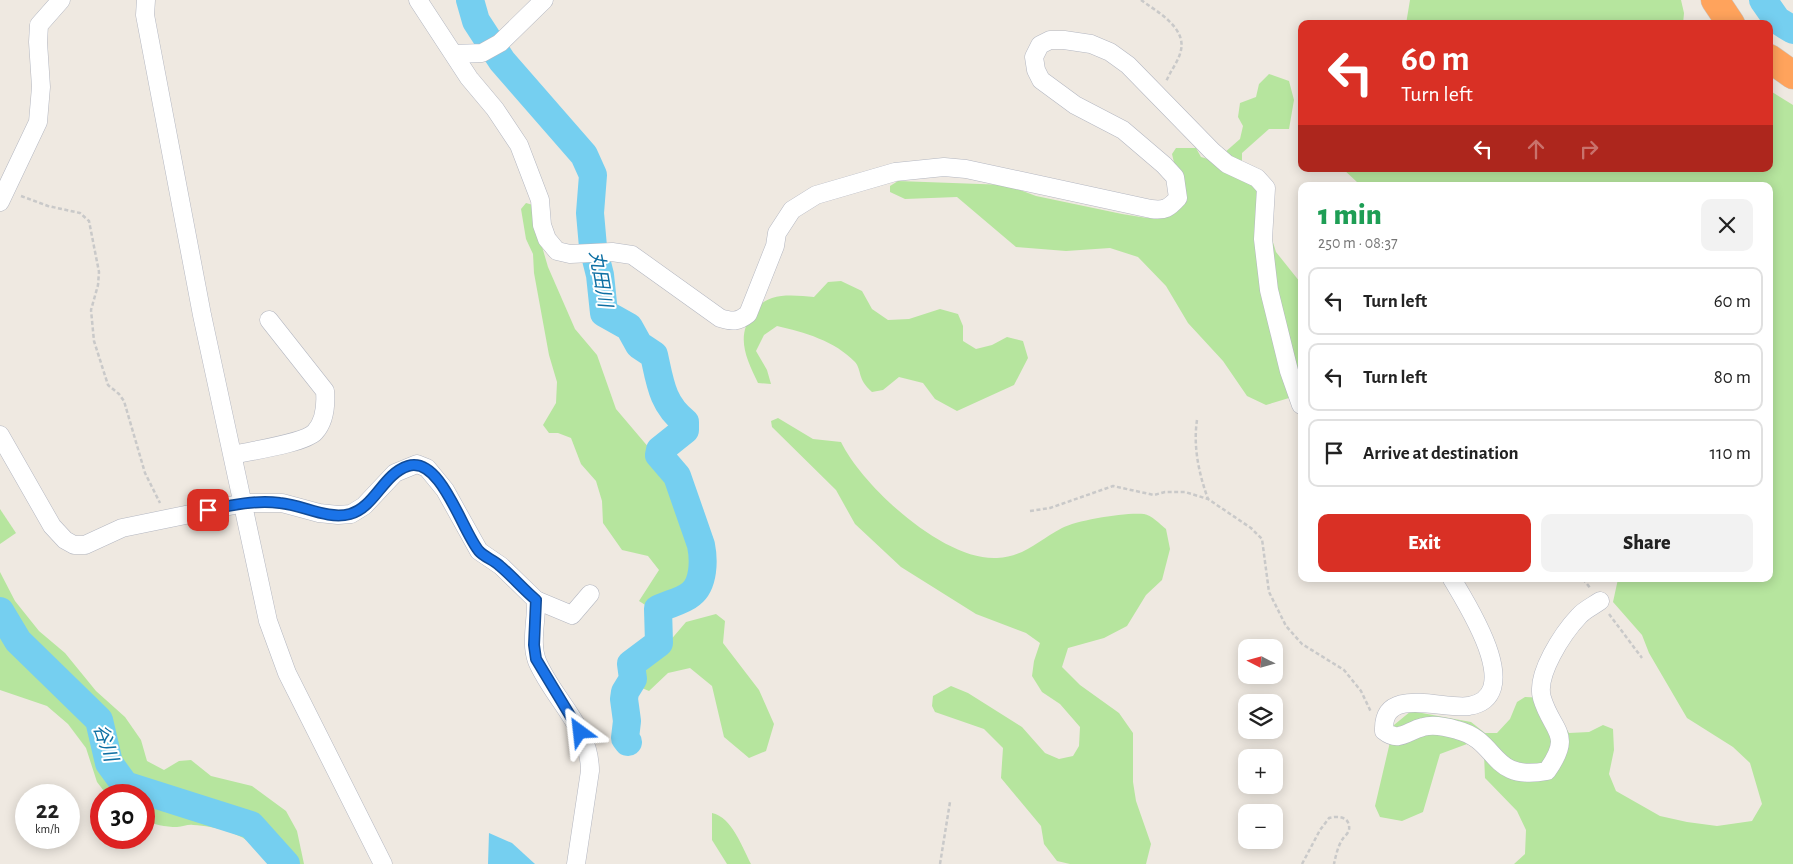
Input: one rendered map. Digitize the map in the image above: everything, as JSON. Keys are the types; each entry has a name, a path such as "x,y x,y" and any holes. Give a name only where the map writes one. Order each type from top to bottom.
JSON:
{"highway":[{"path":"1715,0 1728,20"},
{"path":"1773,61 1793,75"}],"street":[{"path":"3,195 38,122 41,87 38,42 39,25 61,0"},
{"path":"146,0 145,15 193,267 268,621 286,673 383,864"},
{"path":"418,0 469,78 495,110 519,145 540,200 542,224 547,240 557,251 570,254 632,255 720,318 731,322 741,320 748,314 776,246 777,233 792,210 816,195 886,175 918,169 966,169 1164,211 1178,198 1175,177 1123,130 1075,105 1041,80 1036,70 1034,57 1040,45 1050,40 1091,44 1110,52 1128,65 1227,164 1257,178 1266,188 1263,239 1269,290 1289,371 1298,397"},
{"path":"454,54 482,53 500,43 544,0"},
{"path":"233,455 305,438 315,432 322,418 326,403 324,391 270,320"},
{"path":"0,435 52,526 65,540 74,545 85,546 122,528 244,503 282,503 319,513 351,514 364,506 395,473 417,464 427,468 445,490 479,551 501,566 536,600 572,615 590,594"},
{"path":"1454,582 1488,646 1493,681 1488,693 1481,700 1469,706 1404,703 1393,708 1387,714 1384,722 1384,731 1391,736 1401,737 1424,726 1457,730 1471,734 1508,770 1528,774 1547,771 1561,744 1558,728 1542,698 1541,682 1544,669 1579,616 1600,601"},
{"path":"536,600 534,645 536,659 573,718 587,746 590,757 590,770 576,864"}],"path":[{"path":"1141,0 1165,18 1175,28 1181,38 1182,48 1166,81 1164,100"},
{"path":"3,195 80,213 89,222 98,272 98,285 91,310 94,341 108,385 124,401 145,473 166,519"},
{"path":"1197,420 1195,446 1202,482 1208,499"},
{"path":"1030,511 1050,508 1113,486 1154,495 1165,492 1185,492 1208,499 1251,528 1262,539 1270,592 1286,626 1302,644 1344,670 1361,691 1377,720 1384,722"},
{"path":"1585,582 1642,658"},
{"path":"940,864 950,802"},
{"path":"1302,864 1320,830 1329,818 1341,817 1350,826 1337,850 1334,864"}],"green space":[{"path":"1410,0 1681,0 1684,13 1683,20 1407,20"},
{"path":"1269,74 1289,81 1294,100 1289,129 1269,129 1242,153 1242,168 1255,185 1276,252 1298,280 1298,406 1289,398 1266,405 1247,396 1223,361 1188,323 1166,286 1138,257 1110,248 1066,251 1016,247 957,197 905,199 890,192 890,186 898,181 1007,185 1036,196 1122,214 1147,218 1164,217 1176,171 1172,154 1176,148 1196,148 1201,157 1215,161 1240,139 1243,126 1238,117 1240,103 1256,97 1259,84"},
{"path":"1773,92 1793,105 1793,864 1514,864 1525,854 1526,830 1517,811 1485,778 1484,754 1467,744 1440,754 1423,812 1402,821 1380,817 1375,806 1394,725 1411,711 1471,722 1485,733 1497,733 1510,719 1517,702 1525,697 1547,698 1569,733 1589,732 1603,725 1613,729 1614,750 1609,774 1616,791 1660,816 1717,826 1752,821 1762,804 1750,763 1733,747 1687,718 1649,653 1642,635 1613,602 1617,582 1773,582 1773,182 1357,182 1346,172 1773,172"},
{"path":"526,203 533,205 536,226 548,267 575,329 597,355 616,409 672,475 688,524 699,545 694,579 687,591 650,608 639,601 659,570 648,556 622,550 603,523 602,501 596,481 581,464 571,438 558,433 549,433 543,425 556,403 557,382 549,355 534,273 533,254 526,239 521,209"},
{"path":"841,281 862,291 872,309 888,320 909,319 940,309 958,314 963,326 963,341 976,349 992,345 1007,337 1023,341 1028,358 1014,385 957,411 935,399 923,383 899,377 883,390 872,392 864,383 855,362 838,348 808,334 777,326 764,335 756,351 767,370 771,384 758,383 744,347 745,330 754,312 766,300 788,296 814,297 828,282"},
{"path":"778,418 813,439 841,442 867,480 907,518 953,547 976,556 997,558 1015,555 1069,525 1114,515 1144,514 1166,529 1170,549 1162,580 1146,595 1127,626 1104,638 1068,648 1062,667 1080,685 1119,713 1133,733 1133,782 1136,801 1151,844 1146,864 1070,864 1057,861 1044,844 1041,826 1001,778 1003,748 984,729 935,712 932,706 933,696 951,686 968,693 1022,727 1045,753 1059,759 1073,756 1079,746 1080,727 1060,704 1042,692 1032,676 1034,661 1040,643 1026,633 976,614 901,567 855,524 836,490 772,427 771,421"},
{"path":"0,509 16,533 0,544"},
{"path":"0,572 15,601 39,631 65,653 96,691 125,717 141,740 147,761 164,770 179,761 191,760 211,776 252,786 286,811 297,831 304,864 269,864 263,854 246,840 215,828 191,825 173,827 155,824 155,784 99,784 86,748 68,724 47,706 0,690"},
{"path":"716,614 725,621 723,643 759,690 774,724 766,751 749,758 724,737 712,686 690,668 668,673 649,691 635,685 645,664 657,656 686,622"},
{"path":"712,813 725,820 731,826 751,864 727,864 712,840"}],"water":[{"path":"489,833 512,843 535,864 488,864"}],"waterway":[{"name":"丸田川","path":"470,0 476,21 502,61 584,155 593,175 590,213 593,247 600,275 604,313 629,327 639,345 654,355 663,392 671,408 685,422 685,430 660,450 659,455 677,476 701,545 703,558 701,578 691,594 680,601 658,609 659,643 631,664 633,679 625,692 624,699 627,721 625,738 628,742"},
{"path":"1763,0 1777,20 1793,30"},
{"name":"谷川","path":"0,611 18,641 99,720 109,763 125,785 251,825 286,864"}],"route":[{"path":"208,510 244,503 266,502 282,503 319,513 351,514 364,506 395,473 417,464 427,468 445,490 479,551 501,566 512,579 536,600 534,645 536,659 580,732"}]}
